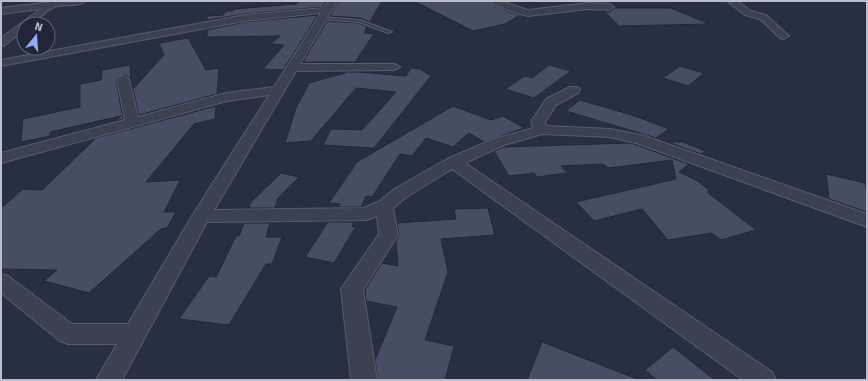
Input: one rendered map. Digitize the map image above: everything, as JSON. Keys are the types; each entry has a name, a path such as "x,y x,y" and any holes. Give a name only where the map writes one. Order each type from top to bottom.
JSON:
{"street":[{"path":"1,11 54,3 81,1"},
{"path":"493,1 515,10 528,13 588,6 610,7"},
{"path":"731,1 748,13 763,17 784,36"},
{"path":"37,16 54,3"},
{"path":"1,63 245,18 327,10"},
{"path":"109,380 201,216 293,68 327,10"},
{"path":"1,43 16,32"},
{"path":"293,68 394,67"},
{"path":"123,79 132,122"},
{"path":"1,158 226,97 279,90"},
{"path":"541,130 538,122 551,102 574,90"},
{"path":"201,216 367,214 384,206 402,192 453,162 499,142 541,130 610,132 640,139 867,221"},
{"path":"453,162 762,380"},
{"path":"364,380 352,289 389,235 384,206"},
{"path":"1,282 68,334 136,334"}],"lane":[{"path":"327,10 390,32"}],"building":[{"path":"300,1 327,1 323,7 245,14 207,20 207,16 223,15 226,11 233,11 234,9 296,4"},
{"path":"338,1 382,1 370,22 360,18 330,16"},
{"path":"414,1 488,1 511,13 520,15 505,24 473,31"},
{"path":"615,8 671,8 709,24 619,26 604,11 610,12"},
{"path":"318,15 283,70 263,69 284,45 270,44 280,36 207,37 207,30 245,22"},
{"path":"327,21 359,23 367,27 364,33 374,34 355,62 303,62"},
{"path":"188,38 206,70 219,68 217,94 139,115 133,89 164,55 159,43"},
{"path":"130,65 131,82 130,78 124,74 116,79 123,119 115,121 121,116 50,132 50,136 21,142 23,119 80,107 80,84 101,80 102,70"},
{"path":"549,65 571,71 534,98 505,89 525,76 532,78"},
{"path":"680,66 704,73 688,86 663,78"},
{"path":"411,68 420,69 431,76 374,148 323,145 331,129 362,130 396,92 356,88 311,141 285,143 296,108 309,83 345,73 327,72 359,72 406,76"},
{"path":"580,100 635,116 669,129 656,138 566,111"},
{"path":"216,106 215,119 194,124 146,182 180,180 164,212 176,212 167,228 161,229 89,293 44,281 57,270 1,269 1,208 23,189 42,190 96,138"},
{"path":"453,106 491,120 503,116 524,128 484,142 469,133 453,147 426,138 412,156 400,154 372,197 366,196 361,207 338,207 340,204 329,203 357,162"},
{"path":"668,142 683,142 705,151 701,154"},
{"path":"631,143 689,164 679,172 698,181 710,191 707,192 756,230 721,240 712,233 668,240 642,209 594,221 576,202 676,179 672,160 609,168 602,164 561,166 567,173 537,177 534,173 509,176 494,151 504,147"},
{"path":"281,173 299,177 278,198 275,208 249,208 251,202"},
{"path":"826,174 865,183 867,194 867,212 829,199"},
{"path":"488,208 495,235 441,239 448,272 425,340 454,346 445,380 378,380 375,360 397,307 366,301 365,290 382,263 398,266 396,241 399,235 397,223 456,219 454,209"},
{"path":"328,222 354,222 352,227 356,226 334,263 305,257"},
{"path":"244,223 270,223 266,237 282,237 272,264 266,264 229,325 179,319 209,276 216,277 236,236 239,236"},
{"path":"542,342 637,379 637,380 527,380"},
{"path":"673,347 715,380 657,380 645,370"}]}
